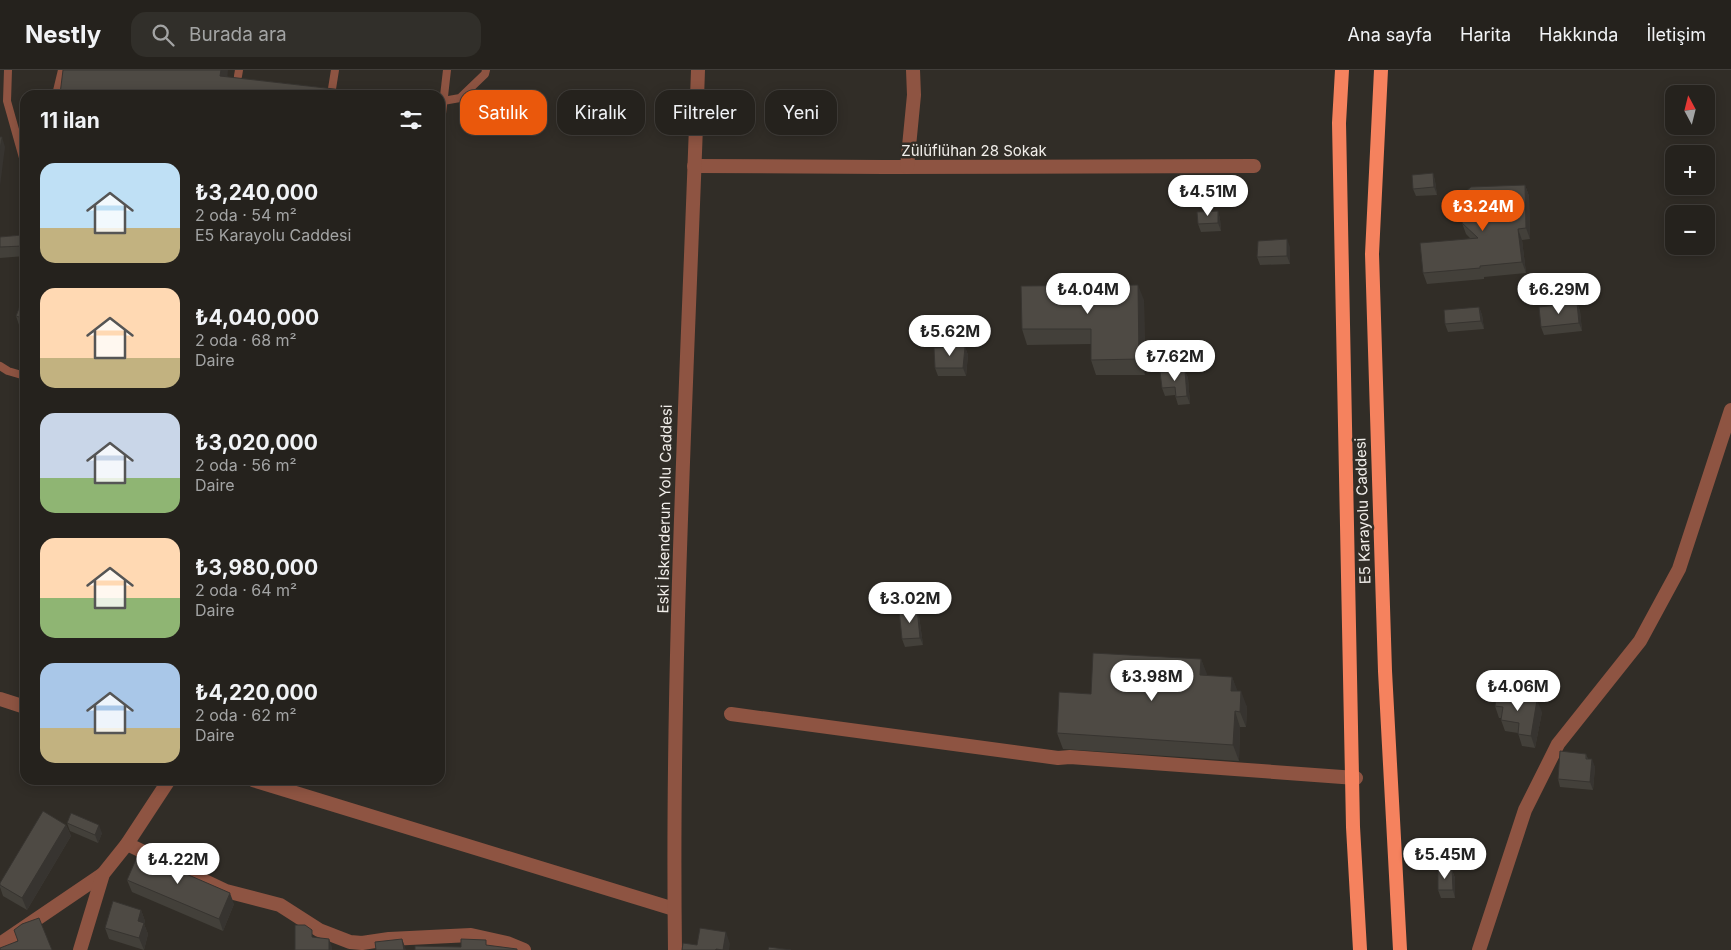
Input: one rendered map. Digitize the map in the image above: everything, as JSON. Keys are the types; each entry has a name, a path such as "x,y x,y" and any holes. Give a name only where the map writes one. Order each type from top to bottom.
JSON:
{"highway":[{"name":"E5 Karayolu Caddesi","path":"1342,70 1339,123 1354,778 1353,828 1360,950"},
{"name":"E5 Karayolu Caddesi","path":"1381,70 1372,254 1385,671 1400,950"}],"street":[{"name":"Eski İskenderun Yolu Caddesi","path":"675,950 673,839 683,418 698,70"},
{"path":"907,167 914,95 913,70"},
{"name":"Zülüflühan 28 Sokak","path":"694,166 1254,166"},
{"path":"1479,950 1525,810 1558,744 1640,642 1679,569 1731,410"},
{"path":"0,698 20,705"},
{"path":"731,714 1058,758 1354,778"},
{"path":"0,944 103,874 127,844 167,785"},
{"path":"269,785 674,909"},
{"path":"127,844 226,891 280,905 319,930 350,942 362,943 389,939 471,935 507,943 524,950"},
{"path":"80,950 103,874"}],"lane":[{"path":"8,70 7,101 20,147"},
{"path":"57,90 62,70"},
{"path":"332,90 335,70"},
{"path":"445,93 448,70"},
{"path":"445,101 460,98 485,74 486,70"},
{"path":"0,366 8,372 20,375"}],"building":[{"path":"63,70 221,70 220,76 343,90 60,90"},
{"path":"1433,173 1434,187 1413,189 1412,175"},
{"path":"1525,185 1526,228 1518,229 1522,262 1423,273 1420,243 1478,238 1462,223 1464,217 1480,208 1460,196 1471,187"},
{"path":"1218,211 1218,223 1198,224 1197,212"},
{"path":"20,235 20,246 0,247 0,237"},
{"path":"1287,239 1287,256 1257,257 1258,241"},
{"path":"1138,285 1139,359 1091,360 1091,329 1022,329 1021,286"},
{"path":"1577,303 1579,323 1541,327 1539,307"},
{"path":"20,306 20,317 16,316"},
{"path":"1479,307 1481,321 1445,324 1444,310"},
{"path":"954,345 965,347 963,368 935,368 934,348 954,347"},
{"path":"1185,371 1187,396 1176,397 1175,387 1162,388 1160,372"},
{"path":"917,608 920,638 902,639 899,610"},
{"path":"1093,653 1201,659 1200,675 1232,677 1231,691 1241,691 1240,712 1235,711 1233,745 1057,733 1059,692 1091,694"},
{"path":"1497,694 1537,700 1531,736 1518,734 1519,723 1501,720 1503,707 1495,706"},
{"path":"1560,751 1586,754 1586,759 1592,759 1590,782 1558,779"},
{"path":"43,811 66,825 22,898 0,885 0,883"},
{"path":"71,813 99,825 95,835 67,823"},
{"path":"140,850 162,861 161,863 230,893 219,919 127,880"},
{"path":"1452,870 1453,890 1438,890 1438,871"},
{"path":"113,901 141,910 138,921 144,923 139,938 105,928"},
{"path":"39,918 52,950 0,950 0,948 18,941 14,930 22,924"},
{"path":"295,925 305,925 312,930 312,937 329,939 329,950 295,950"},
{"path":"700,928 726,932 723,950 682,950 683,943 697,945"},
{"path":"402,939 404,950 376,950 375,942"},
{"path":"461,939 486,940 486,945 517,950 415,950 415,946 461,947"},
{"path":"769,947 791,950 768,950"}]}
